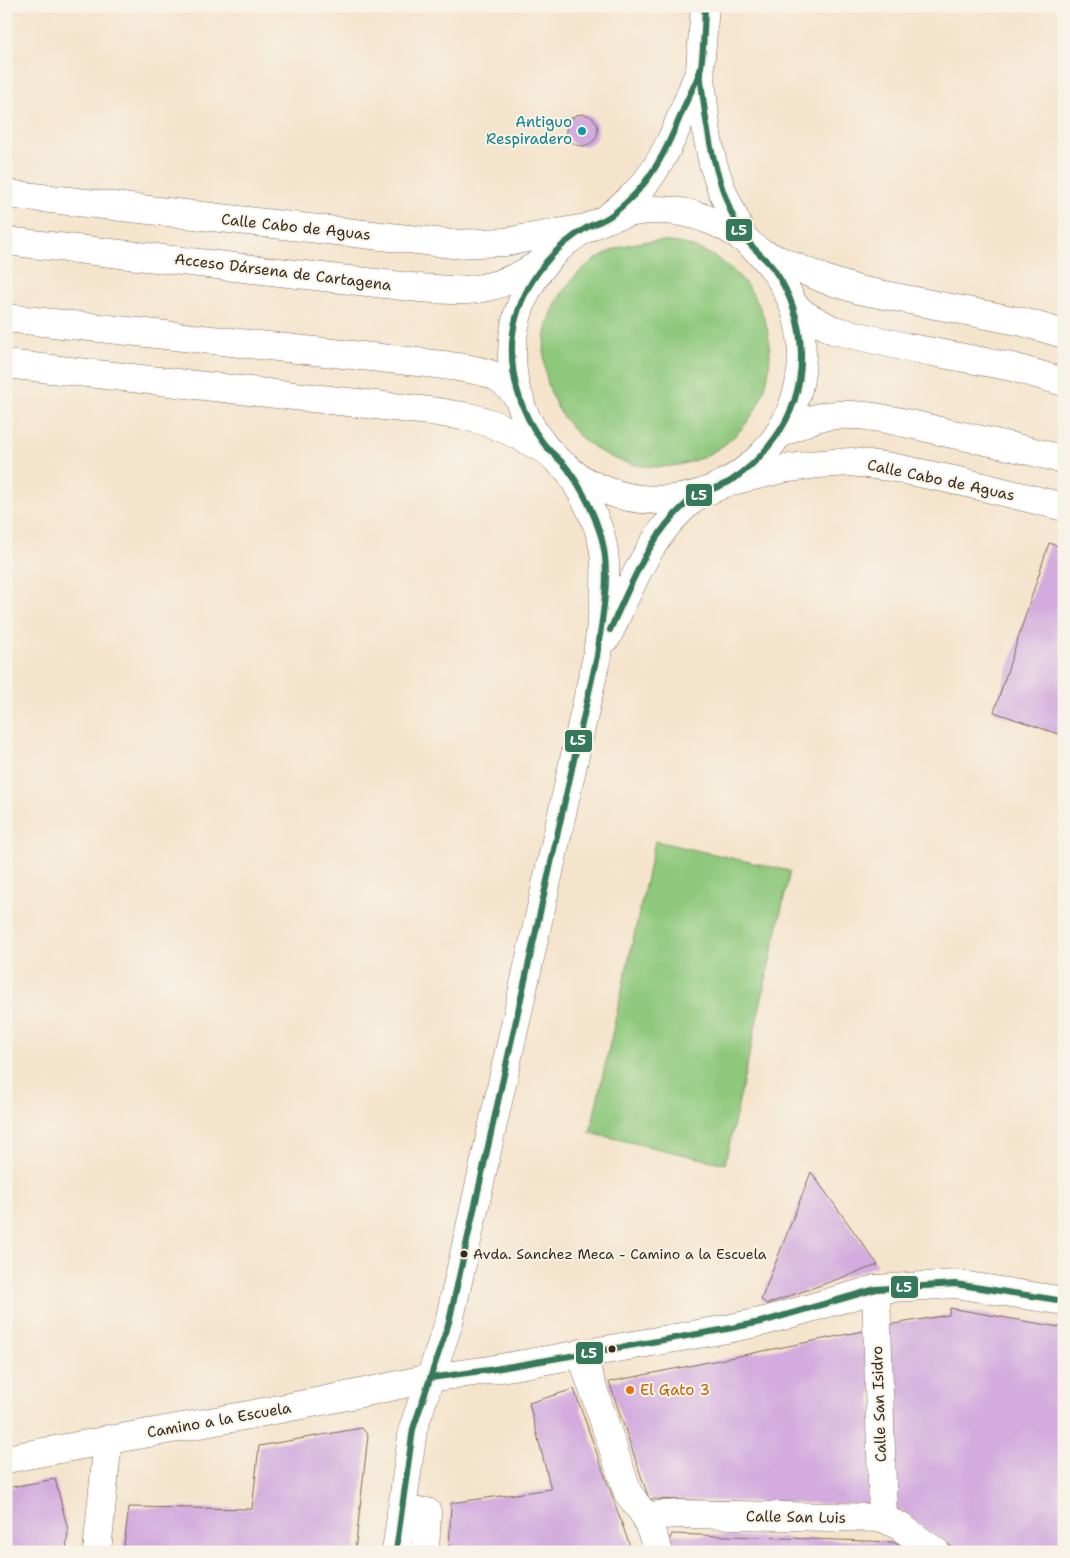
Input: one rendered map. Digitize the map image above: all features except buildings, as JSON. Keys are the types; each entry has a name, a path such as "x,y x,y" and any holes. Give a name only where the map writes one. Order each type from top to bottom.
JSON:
{"main road":[{"path":"6,364 438,412 470,418 513,433 560,461 583,479 602,489 641,499 681,498 701,493 728,482 747,469 763,454 778,435 789,416 797,395 801,373 802,350 794,305 773,268 752,245 723,193 713,164 707,135 700,69 706,6"},
{"path":"396,1552 413,1429 449,1322 597,656 604,589 605,562 601,537 593,517 560,461 533,428 525,414 514,378 512,355 514,333 519,311 527,290 552,254 568,240 628,201 649,177 676,128 700,69"},
{"name":"Calle Cabo de Aguas","path":"6,194 453,244 505,242 596,223"},
{"path":"596,223 627,212 647,209 689,213 709,219 727,228 752,245 827,280 859,290 1023,322 1064,334"},
{"name":"Acceso Dársena de Cartagena","path":"6,241 420,288 466,290 490,287 513,278 534,268 552,254"},
{"path":"794,305 804,314 833,330 906,347 1012,367 1064,382"},
{"path":"6,318 464,368 494,376 504,382 520,399"},
{"path":"778,435 821,417 879,417 1037,452 1064,460"},
{"name":"Calle Cabo de Aguas","path":"728,482 783,468 851,462 890,467 963,482 1064,507"},
{"path":"597,656 654,542 673,516 687,502 701,493"},
{"name":"Camino a la Escuela","path":"6,1459 300,1406 430,1378 489,1370 765,1321 876,1289 955,1284 1064,1301"},
{"name":"Calle San Isidro","path":"876,1289 883,1518"},
{"path":"581,1353 628,1493 645,1516 659,1552"},
{"path":"97,1552 108,1440"},
{"path":"401,1512 427,1512 425,1552"},
{"name":"Calle San Luis","path":"645,1516 679,1514 883,1518 901,1527 936,1552"}],"green space":[{"path":"657,241 679,243 710,254 737,274 757,301 768,332 770,354 768,376 757,407 737,434 710,454 679,465 657,467 635,465 604,454 577,434 557,407 546,376 544,354 546,332 557,301 577,274 604,254 635,243"},
{"path":"655,841 790,871 725,1164 590,1133"}],"transit line":[{"name":"L5","path":"396,1552 413,1429 449,1322 597,656 605,596 606,565 604,550 591,509 572,475 544,444 522,406 512,362 513,333 516,317 529,287 548,260 572,237 607,218 622,207 644,184 658,163 700,72 705,6"},
{"name":"L5","path":"610,630 642,562 662,530 688,502 736,478 765,450 787,418 795,397 800,375 799,331 785,288 773,268 741,234 722,189 708,132 700,71"},
{"name":"L5","path":"430,1378 489,1370 727,1329 765,1321 876,1289 955,1284 1064,1301"}],"place":[{"name":"Antiguo Respiradero","path":"582,131"},
{"name":"Avda. Sanchez Meca - Camino a la Escuela","path":"464,1254"},
{"name":"El Gato 3","path":"630,1390"}]}
